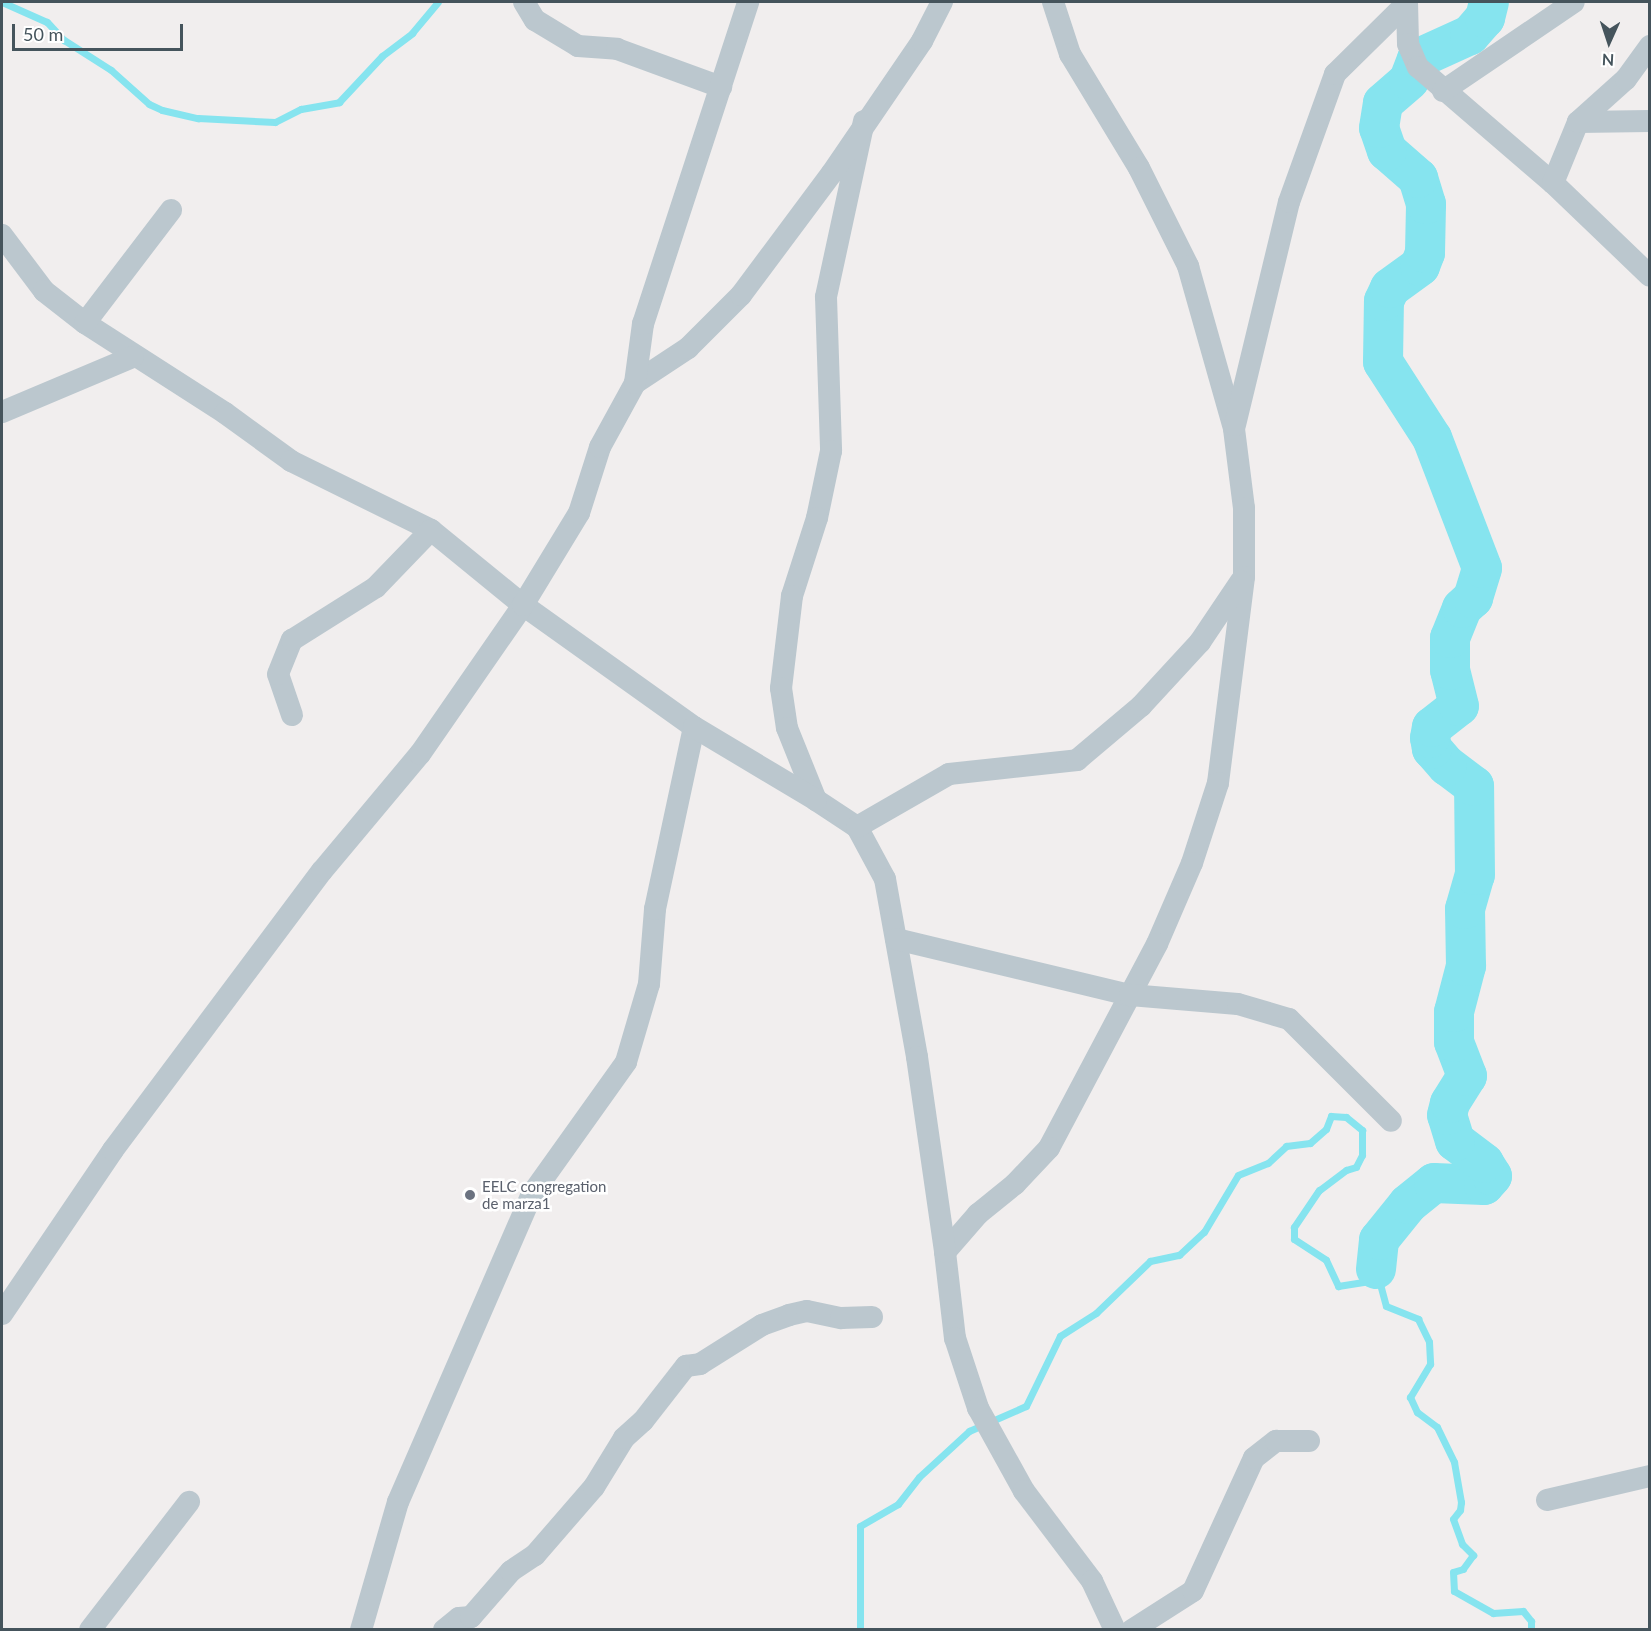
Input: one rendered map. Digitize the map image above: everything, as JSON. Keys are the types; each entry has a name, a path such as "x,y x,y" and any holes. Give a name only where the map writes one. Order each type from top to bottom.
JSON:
{"street":[{"path":"524,2 535,20 578,46 617,48 721,87"},
{"path":"2,1314 113,1150 322,872 420,754 523,604 579,513 600,447 635,383 643,324 748,2"},
{"path":"635,383 688,348 741,295 793,230 864,121 922,40 942,2"},
{"path":"945,1252 978,1214 1015,1184 1049,1148 1130,995 1192,863 1218,783 1244,578 1244,508 1234,429 1188,266 1139,168 1070,54 1053,2"},
{"path":"1234,429 1289,202 1335,74 1407,2"},
{"path":"1407,2 1408,44 1415,63 1443,91 1553,183 1650,276"},
{"path":"1443,91 1574,2"},
{"path":"1553,183 1578,122 1626,79 1650,46"},
{"path":"816,800 787,728 781,688 792,596 817,518 831,451 826,297 864,121"},
{"path":"1578,122 1650,121"},
{"path":"85,324 171,210"},
{"path":"2,235 44,291 85,324 133,357 225,413 291,461 347,486 431,530 523,604 693,727 857,827 885,879 897,939 945,1252 955,1338 978,1408 998,1445 1024,1491 1092,1581 1115,1629"},
{"path":"2,412 133,357"},
{"path":"292,715 278,674 292,640 376,587 431,530"},
{"path":"857,827 950,774 1077,760 1141,706 1200,642 1244,578"},
{"path":"361,1629 398,1502 532,1194 626,1062 649,984 657,898 693,727"},
{"path":"897,939 1130,995 1238,1005 1289,1019 1391,1121"},
{"path":"444,1629 459,1618 471,1617 511,1571 534,1555 594,1486 624,1438 687,1366 700,1364 762,1325 789,1315 807,1311 841,1318 872,1317"},
{"path":"1132,1629 1193,1591 1254,1458 1276,1441 1309,1441"},
{"path":"1547,1500 1650,1476"},
{"path":"90,1629 189,1502"}],"waterway":[{"path":"2,2 47,22 64,40 111,70 149,104 162,110 198,118 275,122 301,109 339,102 382,56 412,33 438,2"},
{"path":"1376,1269 1379,1240 1408,1204 1434,1183 1484,1185 1492,1176 1484,1163 1455,1141 1447,1115 1450,1103 1467,1076 1454,1042 1454,1012 1466,966 1465,909 1475,875 1474,786 1447,766 1432,749 1430,738 1432,727 1459,706 1450,670 1450,638 1462,608 1473,598 1482,568 1432,438 1383,362 1384,301 1390,288 1420,266 1425,253 1426,204 1418,178 1387,151 1379,128 1383,103 1409,80 1417,59 1470,35 1485,18 1489,2"},
{"path":"860,1630 860,1526 898,1504 919,1477 969,1431 1026,1406 1060,1336 1096,1313 1150,1261 1179,1255 1204,1232 1238,1175 1268,1163 1286,1146 1310,1143 1326,1129 1331,1116 1346,1117 1362,1130 1362,1155 1356,1167 1346,1170 1319,1190 1294,1227 1294,1239 1326,1260 1338,1286 1370,1281 1376,1269"},
{"path":"1376,1269 1386,1306 1418,1319 1429,1342 1430,1364 1410,1397 1417,1412 1437,1427 1454,1462 1461,1502 1460,1510 1453,1519 1462,1544 1473,1555 1463,1569 1453,1572 1454,1591 1493,1613 1523,1611 1531,1621 1531,1630"}],"place":[{"name":"EELC congregation de marza1","path":"470,1195"}]}
